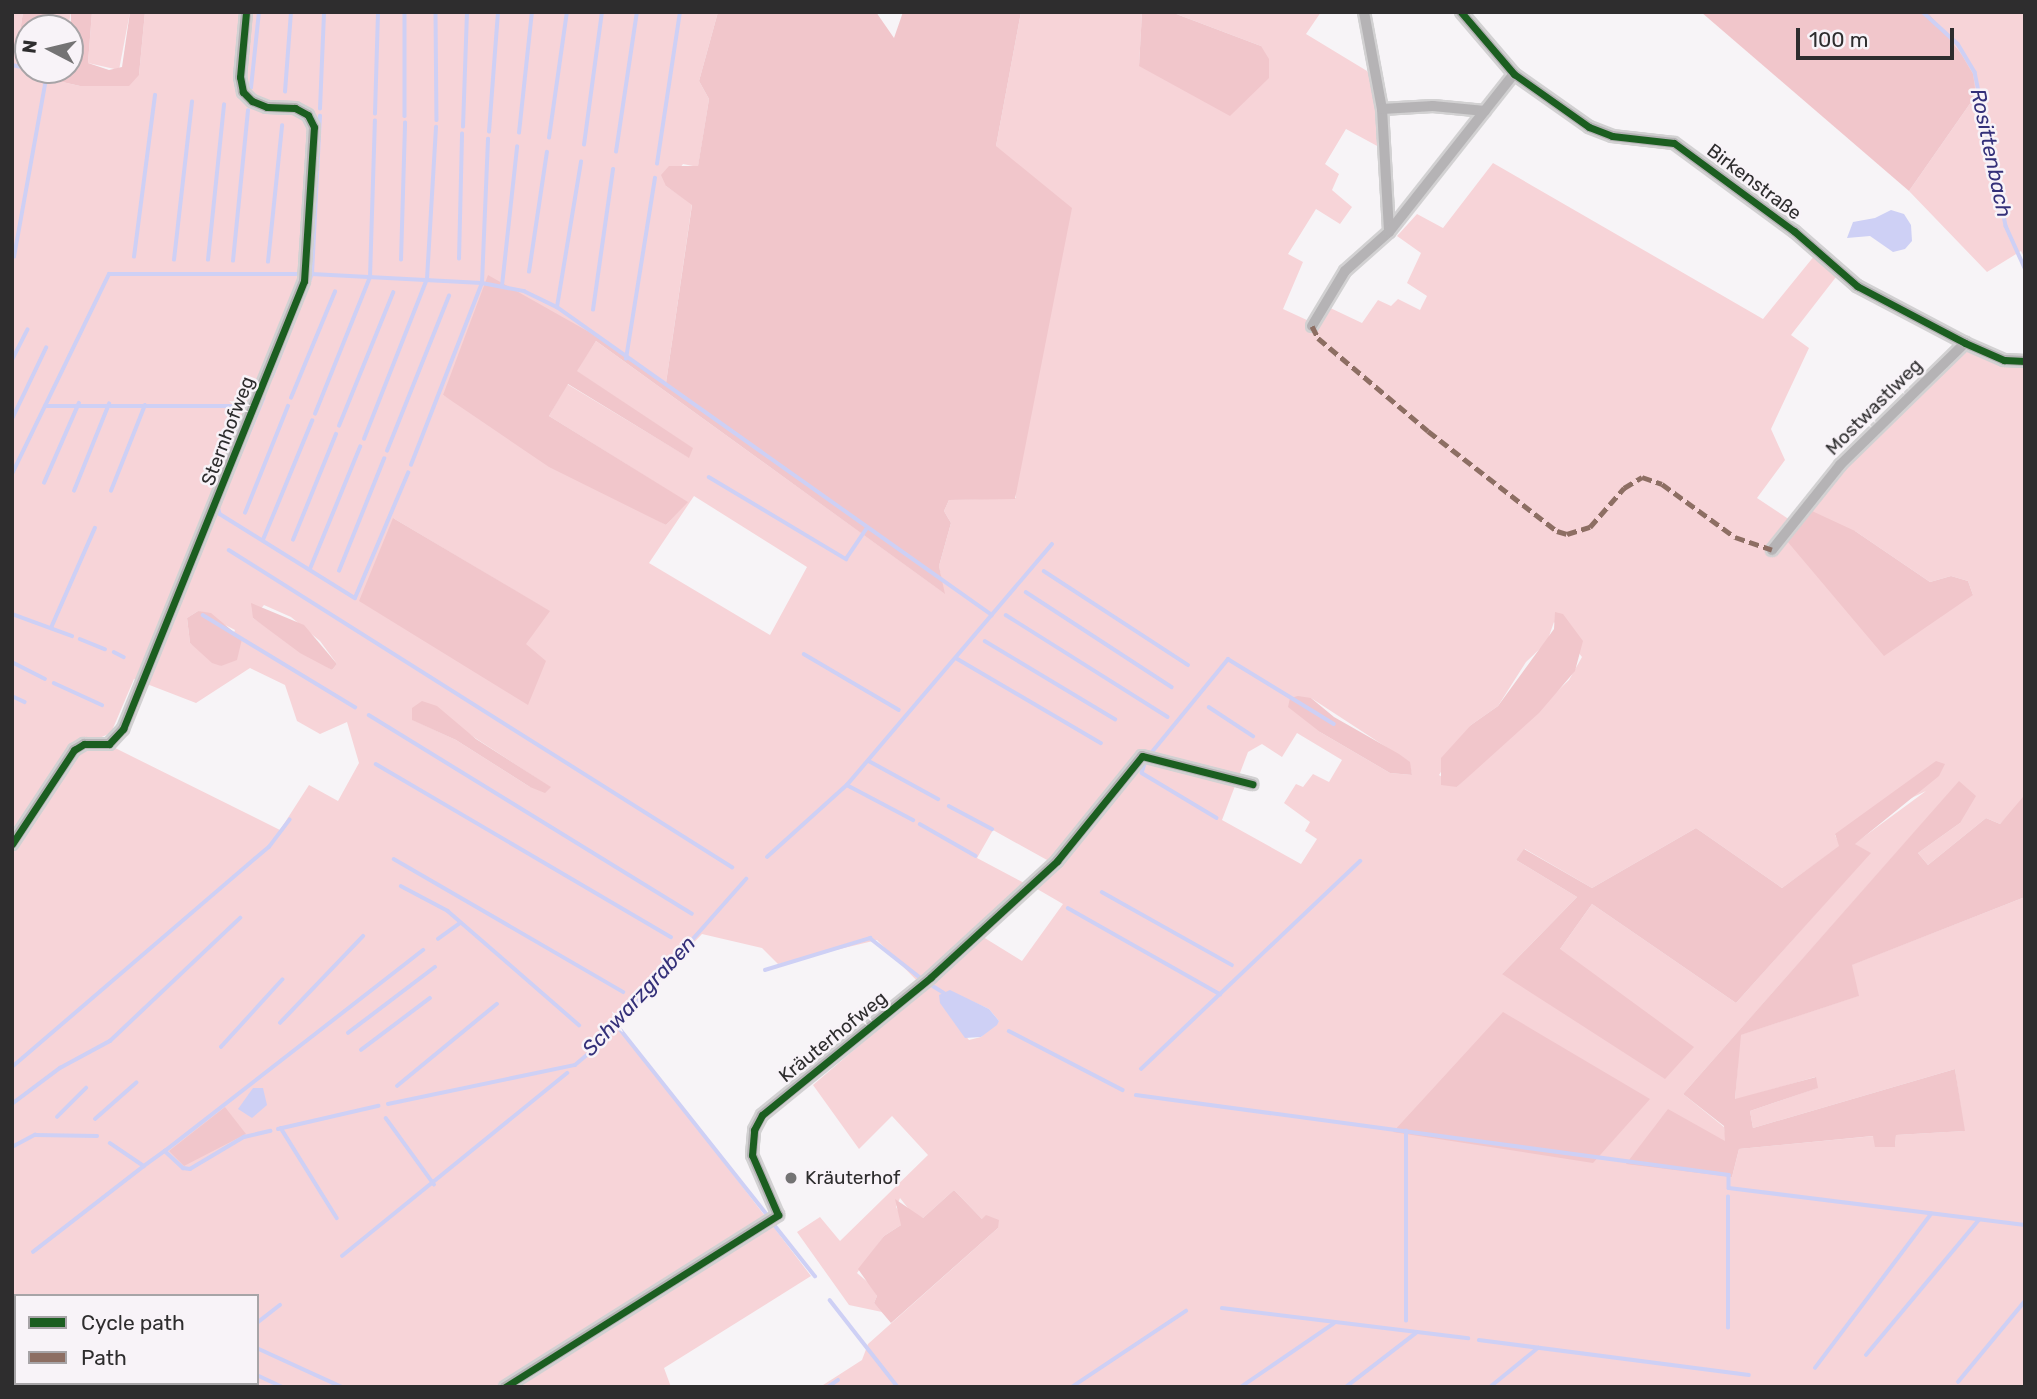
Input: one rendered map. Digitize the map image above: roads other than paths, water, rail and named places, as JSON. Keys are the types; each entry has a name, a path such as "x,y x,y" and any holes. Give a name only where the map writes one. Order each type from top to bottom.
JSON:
{"street":[{"name":"Sternhofweg","path":"12,845 74,750 84,744 109,744 123,729 304,281 314,127 308,115 295,108 267,107 252,102 243,92 240,77 247,12"},
{"path":"1364,12 1382,109 1390,232"},
{"name":"Birkenstraße","path":"1461,12 1514,75 1589,127 1612,136 1674,143 1794,231 1857,286 1965,343"},
{"path":"1312,326 1322,303 1345,271 1390,232 1514,75"},
{"path":"1382,109 1433,106 1485,111"},
{"path":"1965,343 2004,360 2025,361"},
{"name":"Mostwastlweg","path":"1772,550 1840,465 1965,343"},
{"name":"Kräuterhofweg","path":"505,1387 778,1215 752,1155 754,1130 762,1115 931,977 1057,861 1142,756 1252,784"}],"water":[{"path":"1891,210 1904,214 1911,225 1912,241 1905,249 1893,252 1870,236 1847,238 1853,222 1875,218"},
{"path":"950,990 989,1009 999,1021 997,1025 981,1037 965,1038 940,1003 939,995"},
{"path":"253,1088 263,1088 267,1105 252,1118 238,1109"}],"waterway":[{"path":"251,88 259,12"},
{"path":"285,92 291,12"},
{"path":"320,109 324,12"},
{"path":"375,114 378,12"},
{"path":"405,12 405,116"},
{"path":"436,12 437,120"},
{"path":"463,127 467,12"},
{"path":"489,132 498,12"},
{"path":"519,133 532,12"},
{"path":"549,138 567,12"},
{"path":"584,145 602,12"},
{"path":"616,152 637,12"},
{"path":"657,164 680,12"},
{"name":"Rosittenbach","path":"1923,12 1958,44 1975,72 2006,226 2025,268"},
{"path":"14,257 45,84"},
{"path":"134,257 155,95"},
{"path":"174,260 192,102"},
{"path":"208,260 224,105"},
{"path":"233,261 248,111"},
{"path":"272,376 312,274 320,116"},
{"path":"315,414 370,277 375,121"},
{"path":"401,260 405,123"},
{"path":"268,262 282,126"},
{"path":"364,439 427,279 436,127"},
{"path":"459,259 462,134"},
{"path":"411,465 482,283 488,139"},
{"path":"502,286 517,147"},
{"path":"529,272 547,152"},
{"path":"557,307 581,162"},
{"path":"593,310 613,169"},
{"path":"626,359 655,178"},
{"path":"12,474 109,274 299,274 301,268"},
{"path":"312,274 482,283 524,291 557,307 992,615"},
{"path":"291,398 335,292"},
{"path":"339,426 393,293"},
{"path":"387,451 449,296"},
{"path":"12,360 27,330"},
{"path":"12,419 46,348"},
{"path":"235,466 263,399"},
{"path":"44,483 79,403"},
{"path":"74,491 109,404"},
{"path":"111,491 145,405"},
{"path":"45,406 241,406"},
{"path":"245,513 288,406"},
{"path":"263,540 312,421"},
{"path":"293,540 336,434"},
{"path":"310,569 360,447"},
{"path":"339,571 384,459"},
{"path":"218,506 220,514 355,598 408,473"},
{"path":"709,477 846,559 866,529"},
{"path":"51,628 95,528"},
{"path":"767,857 847,785 1052,544"},
{"path":"229,550 732,867"},
{"path":"1044,571 1188,665"},
{"path":"1026,592 1172,687"},
{"path":"12,614 72,636"},
{"path":"203,615 355,707"},
{"path":"1006,615 1168,717"},
{"path":"80,639 105,649"},
{"path":"985,641 1115,719"},
{"path":"114,652 124,657"},
{"path":"804,654 899,710"},
{"path":"956,658 1101,743"},
{"path":"1152,752 1228,659 1334,724"},
{"path":"12,662 45,679"},
{"path":"54,683 102,705"},
{"path":"12,696 25,702"},
{"path":"1209,707 1253,736"},
{"path":"369,715 692,914"},
{"path":"869,761 938,799"},
{"path":"376,764 671,937"},
{"path":"1145,764 1142,773 1217,818"},
{"path":"847,785 913,820"},
{"path":"949,806 992,829"},
{"path":"12,1067 269,847 289,820"},
{"path":"920,824 976,856"},
{"path":"394,859 623,992"},
{"path":"1141,1069 1360,861"},
{"name":"Schwarzgraben","path":"388,1104 575,1065 601,1043 746,879"},
{"path":"401,886 448,911 579,1025"},
{"path":"1102,892 1232,965"},
{"path":"1068,908 1220,994"},
{"path":"12,1104 60,1068 110,1041 240,918"},
{"path":"438,939 460,923"},
{"path":"280,1023 363,936"},
{"path":"765,970 870,938 922,979"},
{"path":"165,1151 423,950"},
{"path":"348,1033 435,967"},
{"path":"221,1047 282,980"},
{"path":"933,986 944,993"},
{"path":"361,1050 430,998"},
{"path":"397,1086 497,1004"},
{"path":"617,1025 766,1213"},
{"path":"1009,1031 1123,1090"},
{"path":"342,1256 567,1073"},
{"path":"95,1119 136,1083"},
{"path":"57,1117 86,1088"},
{"path":"1136,1095 1729,1175 1729,1188 2025,1225"},
{"name":"Schwarzgraben","path":"278,1129 378,1106"},
{"path":"386,1118 434,1184"},
{"path":"281,1128 337,1218"},
{"name":"Schwarzgraben","path":"110,1143 144,1166 165,1151 183,1168 190,1169 244,1137 270,1131"},
{"path":"1406,1131 1406,1321"},
{"name":"Schwarzgraben","path":"12,1147 35,1135 97,1136"},
{"path":"33,1252 144,1166"},
{"path":"1728,1197 1728,1328"},
{"path":"1815,1368 1931,1214"},
{"path":"1866,1355 1979,1220"},
{"path":"773,1223 815,1276"},
{"path":"830,1300 898,1387"},
{"path":"1958,1382 2025,1301"},
{"path":"259,1321 280,1305"},
{"path":"1222,1308 1468,1338"},
{"path":"1072,1387 1186,1311"},
{"path":"1241,1387 1333,1324"},
{"path":"1346,1387 1416,1333"},
{"path":"1479,1340 1749,1375"},
{"path":"1490,1387 1538,1348"},
{"path":"259,1349 342,1387"},
{"path":"259,1376 283,1387"},
{"path":"828,1387 838,1380"},
{"path":"217,1385 221,1387"}],"place":[{"name":"Kräuterhof","path":"791,1178"}]}
